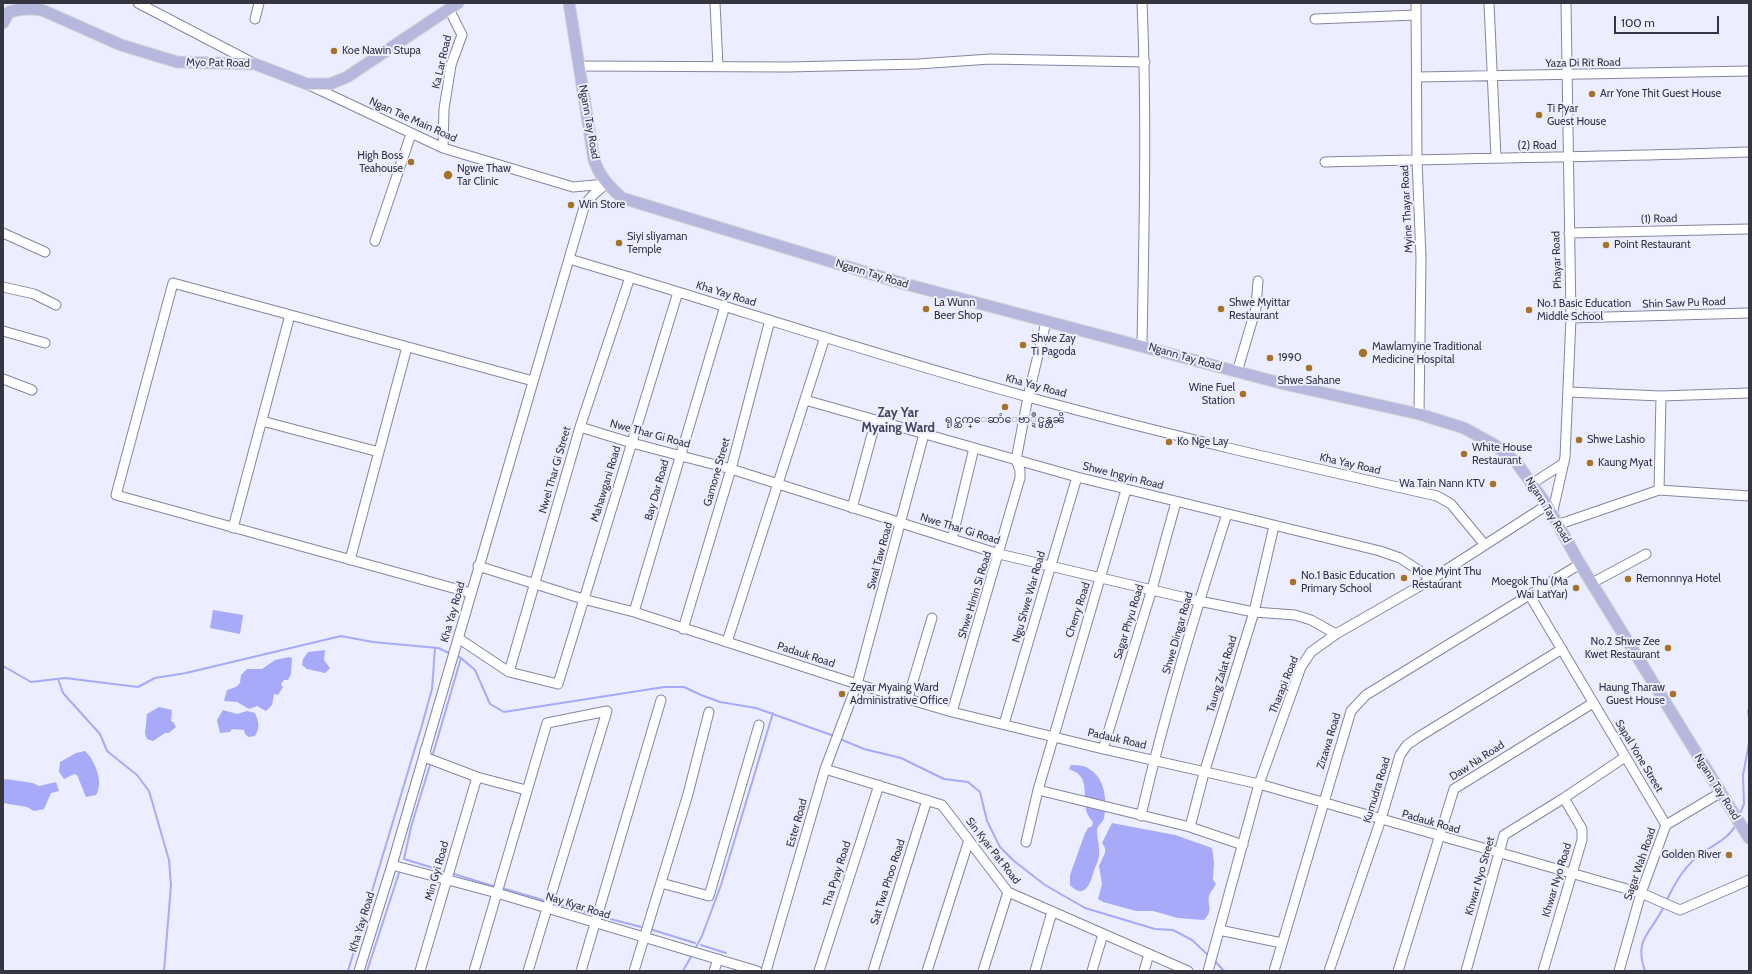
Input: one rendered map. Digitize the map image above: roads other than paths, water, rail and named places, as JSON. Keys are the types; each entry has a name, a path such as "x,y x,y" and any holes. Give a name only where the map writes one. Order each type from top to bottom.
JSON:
{"main road":[{"name":"Ngann Tay Road","path":"569,3 594,160 598,172 606,184 622,198 898,282 1046,322 1142,345 1162,352 1237,372 1419,414 1464,428 1495,445 1516,462 1533,483 1580,564 1749,838"},
{"name":"Myo Pat Road","path":"10,8 42,10 120,46 177,62 255,64 306,84 330,84 347,77 453,6"},
{"path":"3,23 10,8"}],"street":[{"path":"138,3 255,64"},
{"path":"255,19 259,3"},
{"path":"715,3 718,66"},
{"path":"1142,3 1145,62 1146,205 1142,345"},
{"name":"Myine Thayar Road","path":"1416,3 1418,77 1417,160 1422,258 1419,414"},
{"path":"1489,3 1496,158"},
{"name":"Phayar Road","path":"1555,520 1564,463 1571,318 1566,3"},
{"name":"Ka Lar Road","path":"443,148 444,109 451,65 462,35 453,6"},
{"path":"1315,19 1416,14"},
{"path":"579,66 918,64 990,59 1145,62"},
{"name":"Yaza Di Rit Road","path":"1418,77 1492,77 1749,71"},
{"name":"Ngan Tae Main Road","path":"306,84 443,148 574,187 606,184"},
{"path":"375,241 411,134"},
{"name":"(2) Road","path":"1325,162 1568,158 1749,152"},
{"name":"Kha Yay Road","path":"359,971 392,865 478,566 586,204 594,194 606,184"},
{"name":"(1) Road","path":"1569,233 1749,229"},
{"path":"3,233 45,252"},
{"name":"Kha Yay Road","path":"569,259 1028,397 1296,464 1437,496 1451,504 1485,545"},
{"name":"Nwel Thar Gi Street","path":"509,672 580,427 630,277"},
{"path":"1237,372 1256,308 1258,281"},
{"path":"471,593 116,495 173,283 533,381"},
{"path":"3,287 34,294 56,305"},
{"name":"Mahawgani Road","path":"509,672 558,684 678,292"},
{"name":"Bay Dar Road","path":"634,612 724,306"},
{"name":"Shin Saw Pu Road","path":"1571,318 1749,313"},
{"path":"233,528 290,315"},
{"name":"Gamone Street","path":"683,629 731,469 770,320"},
{"name":"Shwe Hinin Si Road","path":"952,712 1020,478 1020,470 1016,460 1028,397 1046,322"},
{"path":"3,331 45,343"},
{"path":"727,642 825,337"},
{"path":"350,560 407,347"},
{"path":"3,379 32,390"},
{"path":"1568,392 1661,396 1749,393"},
{"path":"1659,490 1661,396"},
{"name":"Shwe Ingyin Road","path":"805,400 1126,490 1386,554 1400,558 1432,579"},
{"path":"852,508 876,420"},
{"path":"262,421 379,452"},
{"name":"Nwe Thar Gi Road","path":"580,427 632,443 731,469 999,554 1199,601 1254,612 1295,615 1311,620 1336,634"},
{"name":"Swal Taw Road","path":"857,684 924,434"},
{"path":"952,539 974,448"},
{"path":"1533,483 1564,463"},
{"name":"Ngu Shwe War Road","path":"1004,724 1077,477"},
{"name":"Cherry Road","path":"1026,842 1038,790 1053,737 1102,577 1126,490"},
{"path":"1555,520 1659,490 1749,496"},
{"name":"Sagar Phyu Road","path":"1103,749 1152,589 1176,502"},
{"name":"Tharapi Road","path":"1208,971 1259,784 1301,667 1311,652 1336,634 1432,579 1547,505"},
{"name":"Shwe Dingar Road","path":"1141,816 1154,760 1199,601 1227,514"},
{"name":"Taung Zalat Road","path":"1190,827 1204,773 1254,612 1274,526"},
{"path":"1592,583 1646,554"},
{"name":"Zizawa Road","path":"1274,971 1351,711 1366,695 1580,564"},
{"name":"Padauk Road","path":"478,566 583,599 634,612 857,684 952,712 1204,773 1259,784 1323,804 1641,893 1680,910 1749,880"},
{"name":"Sapal Yone Street","path":"1530,596 1666,825"},
{"path":"908,698 932,618"},
{"path":"457,642 509,672"},
{"name":"Kumudra Road","path":"1329,971 1381,819 1400,755 1407,745 1562,649"},
{"name":"Ester Road","path":"766,971 825,769 857,684"},
{"path":"581,971 661,700"},
{"name":"Daw Na Road","path":"1398,971 1454,790 1593,703"},
{"path":"474,971 526,790 547,723 607,711 528,971"},
{"path":"634,971 688,794 709,712"},
{"path":"661,883 709,896 759,725"},
{"path":"425,750 427,758 477,778 526,790"},
{"name":"Khwar Nyo Street","path":"1466,971 1504,835 1564,798 1625,756"},
{"name":"Sin Kyar Pat Road","path":"825,769 942,805 1008,892 1188,971"},
{"name":"Min Gyi Road","path":"420,971 477,778"},
{"name":"Tha Pyay Road","path":"819,971 879,785"},
{"path":"1038,790 1190,827 1243,845"},
{"name":"Sagar Wah Road","path":"1620,971 1641,893 1666,825 1720,793"},
{"name":"Khwar Nyo Road","path":"1543,971 1582,840 1582,829 1564,798"},
{"name":"Sat Twa Phoo Road","path":"873,971 927,800"},
{"path":"927,971 969,840"},
{"name":"Nay Kyar Road","path":"392,865 497,893 595,924 757,971"},
{"path":"983,971 1008,892"},
{"path":"1035,971 1052,912"},
{"path":"1219,930 1282,943"},
{"path":"1092,971 1103,934"},
{"path":"1144,971 1149,954"},
{"path":"714,971 718,959"}],"water":[{"path":"213,610 243,615 240,634 210,628"},
{"path":"325,650 324,660 330,668 325,673 307,669 302,665 303,659 308,652"},
{"path":"289,657 292,658 291,674 288,680 284,680 281,684 283,687 278,695 274,694 272,705 266,711 257,706 249,709 237,702 224,701 227,690 236,687 240,683 241,675 247,669 262,669 275,660"},
{"path":"159,707 172,710 171,721 176,727 169,733 165,733 153,741 147,739 145,734 147,714"},
{"path":"223,710 237,714 247,711 255,713 258,730 255,736 249,737 245,734 244,730 232,729 230,732 220,733 217,720"},
{"path":"85,751 92,760 99,778 96,795 86,797 77,775 74,774 64,779 59,772 60,762 76,753"},
{"path":"1071,765 1090,769 1096,774 1101,781 1105,799 1104,818 1097,831 1099,849 1098,859 1089,884 1086,888 1080,891 1070,885 1070,875 1085,833 1088,828 1092,826 1093,822 1088,815 1082,779 1077,773 1069,769"},
{"path":"6,779 33,783 39,786 56,782 59,791 51,793 44,809 34,811 27,807 3,803 3,780"},
{"path":"1112,823 1175,835 1212,848 1214,862 1213,880 1216,884 1209,896 1209,913 1204,920 1178,918 1153,911 1136,911 1103,902 1098,899 1102,884 1099,866 1105,853 1105,848 1102,843"}],"waterway":[{"path":"3,666 31,682 65,678 138,687 155,678 186,673 341,636 373,642 438,648 451,654"},
{"path":"348,971 432,689 435,648"},
{"path":"455,655 475,670 490,704 504,712 664,687 684,687 720,702 756,708 834,736"},
{"path":"433,754 461,658"},
{"path":"58,679 63,693 100,734 107,751 137,775 149,791 169,860 171,885 164,971"},
{"path":"1748,711 1749,717"},
{"path":"695,949 702,936 721,885 773,713"},
{"path":"840,739 864,749 901,758 944,779 968,782 980,792 987,821 1000,847 1014,861 1045,885 1085,908 1155,929 1173,930 1192,940 1209,956"},
{"path":"1739,816 1744,804 1743,775 1749,743"},
{"path":"430,765 411,827 404,859 443,871"},
{"path":"1666,902 1676,882 1689,864 1721,841 1730,833 1736,824"},
{"path":"367,971 399,873"},
{"path":"454,874 496,887"},
{"path":"502,888 543,900"},
{"path":"554,903 592,914"},
{"path":"1645,971 1641,951 1643,943 1664,906"},
{"path":"603,917 641,927"},
{"path":"653,930 695,943"},
{"path":"701,945 726,953"},
{"path":"683,971 692,955"},
{"path":"1214,960 1224,971"}],"place":[{"name":"Koe Nawin Stupa","path":"334,51"},
{"name":"Arr Yone Thit Guest House","path":"1592,94"},
{"name":"Ti Pyar Guest House","path":"1539,115"},
{"name":"High Boss Teahouse","path":"411,162"},
{"name":"Ngwe Thaw Tar Clinic","path":"448,175"},
{"name":"Win Store","path":"571,205"},
{"name":"Siyi sliyaman Temple","path":"619,243"},
{"name":"Point Restaurant","path":"1606,245"},
{"name":"La Wunn Beer Shop","path":"926,309"},
{"name":"Shwe Myittar Restaurant","path":"1221,309"},
{"name":"No.1 Basic Education Middle School","path":"1529,310"},
{"name":"Shwe Zay Ti Pagoda","path":"1023,345"},
{"name":"Mawlamyine Traditional Medicine Hospital","path":"1363,353"},
{"name":"1990","path":"1270,358"},
{"name":"Shwe Sahane","path":"1309,368"},
{"name":"Wine Fuel Station","path":"1243,394"},
{"name":"ရုင္ဆက္ေဆာံေဗာ္ဍဳင္မန္တၼိ","path":"1005,407"},
{"name":"Shwe Lashio","path":"1579,440"},
{"name":"Ko Nge Lay","path":"1169,442"},
{"name":"White House Restaurant","path":"1464,454"},
{"name":"Kaung Myat","path":"1590,463"},
{"name":"Wa Tain Nann KTV","path":"1493,484"},
{"name":"Moe Myint Thu Restaurant","path":"1404,578"},
{"name":"Remonnnya Hotel","path":"1628,579"},
{"name":"No.1 Basic Education Primary School","path":"1293,582"},
{"name":"Moegok Thu (Ma Wai LatYar)","path":"1576,588"},
{"name":"No.2 Shwe Zee Kwet Restaurant","path":"1668,648"},
{"name":"Zeyar Myaing Ward Administrative Office","path":"842,694"},
{"name":"Haung Tharaw Guest House","path":"1673,694"},
{"name":"Golden River","path":"1729,855"}],"district":[{"name":"Zay Yar Myaing Ward","path":"898,420"}]}
